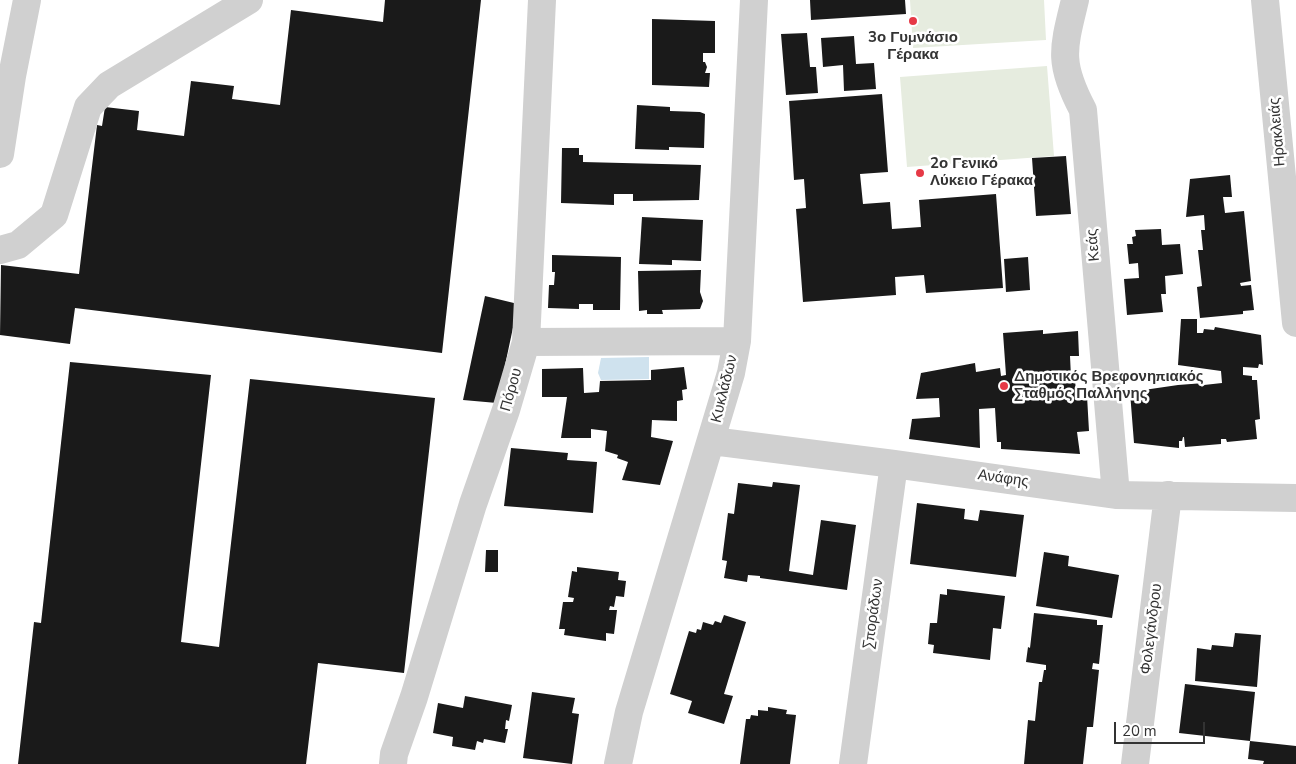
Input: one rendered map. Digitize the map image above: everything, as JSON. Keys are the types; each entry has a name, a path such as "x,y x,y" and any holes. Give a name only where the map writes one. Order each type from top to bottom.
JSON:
{"street":[{"path":"0,154 12,76 27,0"},
{"path":"0,250 18,245 54,215 88,107 109,85 249,0"},
{"name":"Πόρου","path":"393,764 394,754 414,697 473,504 506,410 526,342 542,0"},
{"name":"Κυκλάδων","path":"618,764 629,712 712,441 731,373 737,341 754,0"},
{"name":"Κεάς","path":"1075,0 1064,50 1065,67 1083,110 1116,495"},
{"name":"Ηρακλειάς","path":"1265,0 1296,323"},
{"path":"526,342 737,341"},
{"name":"Ανάφης","path":"712,441 1116,495 1168,494 1296,498"},
{"name":"Σποράδων","path":"853,764 894,464"},
{"name":"Φολεγάνδρου","path":"1135,764 1168,494"}],"shaded area":[{"path":"910,0 1044,0 1046,40 913,48"},
{"path":"1047,66 1054,156 907,167 900,77"}],"water":[{"path":"649,357 649,379 601,380 598,373 601,358"}],"building":[{"path":"385,0 481,0 442,353 75,308 70,344 0,335 1,265 79,274 97,125 102,126 105,107 139,111 137,130 184,136 191,81 234,86 232,99 280,105 291,10 383,22"},
{"path":"810,0 905,0 906,14 811,20"},
{"path":"652,19 715,21 715,53 703,53 703,62 705,62 707,67 705,73 710,73 709,87 652,85"},
{"path":"807,33 810,67 816,67 818,93 786,95 781,34"},
{"path":"854,36 856,64 874,63 876,89 844,91 843,65 823,67 821,38"},
{"path":"882,94 888,172 860,174 863,204 890,202 892,229 921,227 919,200 996,194 1003,288 926,293 924,275 895,277 896,295 803,302 796,209 806,208 804,179 794,180 789,101"},
{"path":"637,105 670,107 670,111 700,112 705,114 704,148 669,147 669,150 635,149"},
{"path":"562,148 579,148 579,155 583,155 583,162 701,165 699,200 633,201 633,194 614,194 614,205 561,203"},
{"path":"1066,156 1071,214 1036,216 1032,158"},
{"path":"1230,175 1232,197 1223,197 1225,213 1244,211 1251,281 1240,283 1241,286 1251,285 1254,310 1243,311 1243,314 1200,318 1197,287 1202,286 1198,250 1203,250 1201,230 1205,230 1204,215 1186,217 1190,179"},
{"path":"642,217 703,220 701,261 672,260 672,265 639,264"},
{"path":"1161,229 1162,245 1180,244 1183,274 1165,276 1166,294 1161,294 1163,312 1127,315 1124,279 1139,278 1138,263 1129,264 1127,244 1133,244 1132,237 1136,236 1135,230"},
{"path":"552,255 621,257 620,310 593,310 593,304 579,304 579,309 548,308 549,285 554,285 555,272 552,272"},
{"path":"1028,257 1030,290 1006,292 1004,259"},
{"path":"701,270 700,292 703,301 700,309 662,310 663,314 647,314 647,310 639,311 638,271"},
{"path":"485,296 518,304 497,403 463,400"},
{"path":"1181,319 1197,319 1197,333 1203,333 1204,329 1214,330 1215,327 1261,335 1263,365 1259,364 1258,368 1243,367 1243,375 1252,376 1252,380 1257,380 1260,419 1255,420 1257,439 1227,442 1226,439 1221,439 1221,444 1185,447 1183,437 1182,441 1179,441 1179,448 1134,443 1130,392 1178,385 1222,383 1221,371 1178,365"},
{"name":"Δημοτικός Βρεφονηπιακός Σταθμός Παλλήνης","path":"1043,330 1043,334 1078,331 1079,356 1070,356 1071,377 1075,377 1076,396 1087,396 1089,431 1077,432 1080,454 1001,449 1001,442 997,442 995,408 979,409 980,448 909,439 912,419 940,417 939,398 916,399 921,373 975,363 976,372 1000,368 1001,376 1006,375 1003,333"},
{"path":"70,362 211,375 181,642 219,647 250,379 435,398 404,673 318,663 306,764 18,764 34,622 41,623"},
{"path":"684,367 687,389 682,390 683,400 677,401 677,421 652,420 651,437 673,441 660,485 622,480 628,462 617,458 618,455 605,451 607,431 591,429 591,438 561,438 567,397 542,397 542,369 583,368 584,393 599,392 600,381 651,380 651,370"},
{"path":"511,448 568,453 567,460 597,462 593,513 504,506"},
{"path":"773,482 800,485 789,571 813,575 821,520 856,525 847,590 760,578 760,576 748,575 747,582 724,578 727,561 722,560 728,513 734,514 738,483 772,487"},
{"path":"917,503 965,509 964,519 978,521 980,510 1024,515 1016,577 910,564"},
{"path":"486,550 498,550 498,572 485,572"},
{"path":"1044,552 1069,556 1068,566 1119,575 1112,618 1036,606"},
{"path":"577,567 619,572 618,580 626,581 624,597 616,596 614,607 610,606 609,610 617,610 614,634 606,633 606,641 564,635 565,629 559,629 563,602 573,602 574,598 568,597 572,571 577,572"},
{"path":"947,589 1005,596 1001,629 993,628 990,660 933,653 934,645 928,644 930,623 937,623 940,594 947,595"},
{"path":"1034,613 1097,620 1097,625 1103,625 1099,664 1093,663 1092,669 1099,670 1093,727 1087,727 1083,764 1024,764 1028,720 1035,721 1039,682 1042,682 1044,670 1046,670 1046,665 1026,662 1028,647 1030,648"},
{"path":"724,615 746,622 724,694 733,696 724,724 688,713 692,701 670,694 689,631 696,633 697,629 701,630 703,622 713,625 715,621 721,623"},
{"path":"1235,633 1261,635 1257,687 1195,681 1197,648 1211,650 1212,645 1233,647"},
{"path":"1185,684 1255,692 1250,741 1179,733"},
{"path":"532,692 575,698 572,713 579,714 572,764 523,758"},
{"path":"465,696 512,705 509,721 506,720 505,729 508,729 505,743 484,739 483,743 477,741 475,750 452,746 453,737 433,733 438,703 463,708"},
{"path":"768,707 787,710 786,714 796,715 790,764 740,764 746,719 750,719 751,715 758,716 758,710 768,711"},
{"path":"1250,741 1296,746 1296,764 1263,764 1264,761 1248,759"}],"place":[{"name":"3ο Γυμνάσιο Γέρακα","path":"913,21"},
{"name":"2ο Γενικό Λύκειο Γέρακα","path":"920,173"},
{"name":"Δημοτικός Βρεφονηπιακός Σταθμός Παλλήνης","path":"1004,386"}]}
